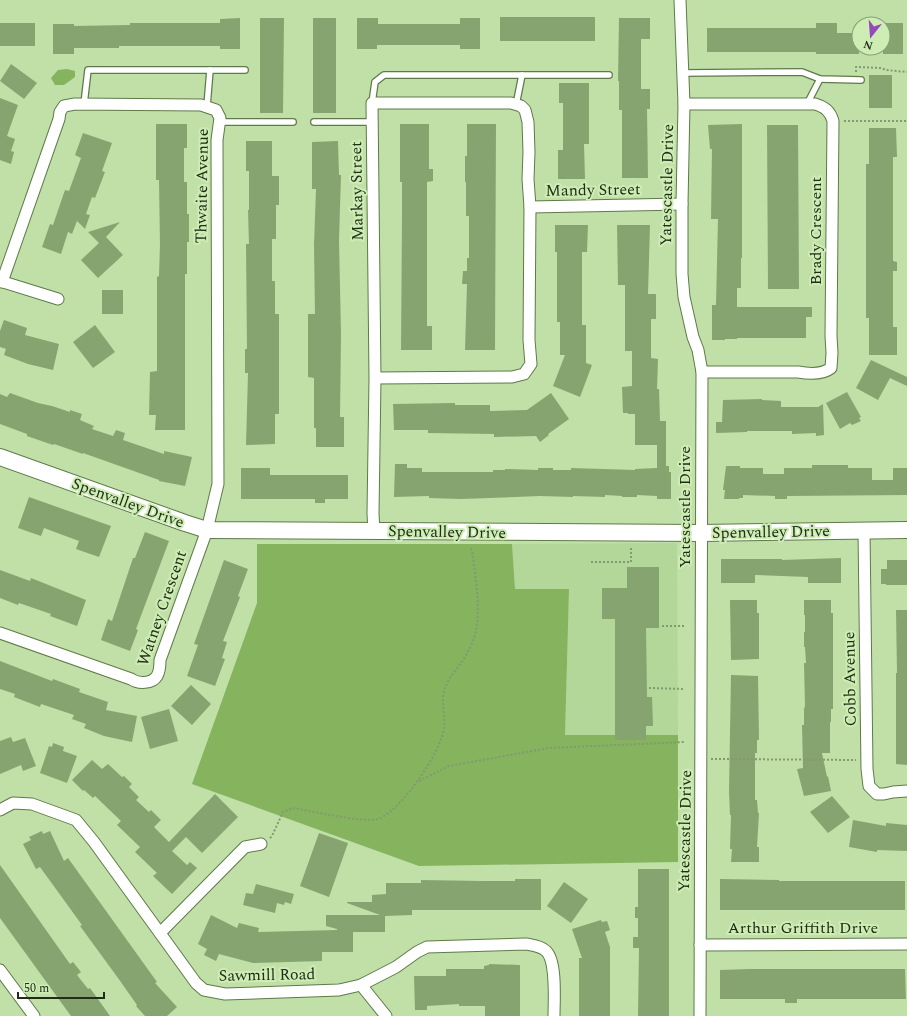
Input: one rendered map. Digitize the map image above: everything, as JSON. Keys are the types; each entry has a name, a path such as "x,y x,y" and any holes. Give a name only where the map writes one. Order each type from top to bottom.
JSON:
{"street":[{"name":"Yatescastle Drive","path":"680,0 684,104 682,274 684,297 693,337 698,350 702,372 700,1016"},
{"path":"372,103 511,103 525,110 528,122 528,179 530,207 529,340 531,364 524,374 512,378 375,378"},
{"name":"Markay Street","path":"372,103 375,378 374,531"},
{"name":"Thwaite Avenue","path":"1,282 59,119 60,112 64,106 68,104 178,105 207,106 216,110 220,118 217,140 218,484 207,530"},
{"path":"684,104 815,104 822,106 828,111 833,121"},
{"name":"Brady Crescent","path":"702,372 798,372 809,374 826,372 831,368 833,121"},
{"name":"Mandy Street","path":"530,207 682,204"},
{"path":"1,282 58,299"},
{"name":"Spenvalley Drive","path":"0,457 207,530 701,533 907,530"},
{"name":"Watney Crescent","path":"0,633 131,679 135,682 142,683 152,680 157,676 160,660 207,530"},
{"name":"Cobb Avenue","path":"864,530 867,761 869,786 877,794 907,791"},
{"name":"Sawmill Road","path":"0,810 13,803 32,804 76,820 94,842 196,983 204,990 225,994 339,990 361,985 396,967 417,952 428,947 526,944 534,945 547,951 553,966 554,1016"},
{"path":"160,933 245,847 262,844"},
{"name":"Arthur Griffith Drive","path":"700,945 907,944"},
{"path":"0,970 34,1016"},
{"path":"361,985 386,1016"}],"lane":[{"path":"84,105 88,70 245,70"},
{"path":"207,106 210,70"},
{"path":"683,72 802,72 820,79 859,79"},
{"path":"372,103 375,82 384,75 609,75"},
{"path":"516,105 522,75"},
{"path":"807,104 820,79"},
{"path":"220,122 293,122"},
{"path":"314,122 372,122"}],"path":[{"path":"859,79 856,67 881,68 886,70 907,72"},
{"path":"833,121 907,122"},
{"path":"262,844 272,836 284,812 288,810 293,808 359,819 377,819 391,812 418,781 435,752 444,728 442,699 445,687 466,655 476,631 478,602 472,551 470,547"},
{"path":"591,562 631,562 631,547"},
{"path":"662,626 684,626"},
{"path":"649,688 684,689"},
{"path":"418,781 449,766 549,748 684,742"},
{"path":"710,759 867,761"}],"shaded area":[{"path":"67,69 75,71 75,77 64,85 55,85 51,78 58,70"},
{"path":"677,543 678,735 565,735 569,590 515,589 512,544"},
{"path":"257,544 512,544 515,589 569,589 565,735 678,735 678,862 419,866 192,784 257,603"}],"building":[{"path":"500,17 595,17 595,41 500,41"},
{"path":"240,18 240,49 220,49 220,46 119,46 119,48 74,48 74,54 53,54 53,24 74,24 74,26 130,25 130,23 220,23 220,19"},
{"path":"260,18 284,18 283,113 260,113"},
{"path":"313,18 336,18 336,113 313,113"},
{"path":"357,18 378,18 378,24 460,24 460,18 480,18 480,49 460,49 460,45 377,45 377,49 357,49"},
{"path":"619,18 650,18 650,39 641,39 641,89 650,89 650,109 647,109 648,178 622,178 622,110 619,110 618,81"},
{"path":"0,23 35,23 35,46 0,46"},
{"path":"816,23 837,23 837,33 851,33 851,54 816,54 816,52 707,52 707,28 816,28"},
{"path":"891,23 903,23 903,54 891,54"},
{"path":"11,64 37,83 24,99 0,81"},
{"path":"869,75 892,75 892,108 869,108"},
{"path":"559,83 589,83 589,144 584,144 585,179 558,179 558,150 563,150 563,103 559,103"},
{"path":"0,98 18,105 7,136 15,139 11,151 14,152 11,164 0,160"},
{"path":"156,124 187,124 187,148 184,148 184,182 187,182 187,214 189,214 187,274 185,274 185,430 155,430 156,415 149,415 150,372 157,371 157,277 159,276 160,245 159,180 156,180"},
{"path":"400,124 429,124 429,169 433,169 433,181 427,182 427,326 432,326 432,350 401,350 402,182 400,182"},
{"path":"467,124 496,124 495,350 465,350 467,284 462,284 463,271 467,271 467,258 469,258 469,216 466,216 465,182"},
{"path":"742,124 742,258 741,288 737,288 737,307 812,307 812,317 806,317 806,338 737,338 712,340 712,305 716,305 718,219 711,219 712,149 710,149 708,125"},
{"path":"767,125 798,125 799,289 768,289"},
{"path":"869,128 896,128 897,157 893,157 893,261 897,262 897,271 893,271 893,327 897,327 897,355 869,355 869,318 866,318 866,164 869,164"},
{"path":"83,133 112,143 102,171 105,172 95,198 92,197 86,214 90,215 85,229 77,221 72,234 68,232 61,254 42,247 50,224 53,225 65,190 69,191 81,158 75,155"},
{"path":"246,141 272,141 272,176 279,176 279,205 276,205 276,239 272,239 272,281 275,281 275,314 279,314 279,414 275,414 275,444 246,445 248,373 245,373 245,349 247,349 246,244 249,244 249,171 246,171"},
{"path":"338,141 339,175 341,175 339,240 341,334 340,417 344,417 344,447 316,447 316,428 314,428 314,378 308,377 308,314 315,314 314,245 316,189 312,189 312,142"},
{"path":"120,222 106,237 123,255 98,278 81,260 99,243 88,232"},
{"path":"555,225 588,225 587,252 582,252 582,325 586,325 586,363 592,365 580,397 553,386 565,355 560,355 560,322 557,322 557,252 555,252"},
{"path":"617,225 650,225 648,294 656,294 656,319 651,319 651,358 658,359 657,389 659,389 660,421 666,421 666,466 669,466 669,472 671,472 671,499 657,499 657,496 637,495 637,497 605,495 605,497 540,496 461,499 429,498 429,496 394,497 395,464 407,464 407,468 422,468 422,472 493,472 493,470 505,469 538,470 538,468 553,468 553,470 571,470 571,468 635,470 657,468 657,445 635,445 635,414 623,413 622,387 632,386 632,351 625,351 625,285 618,285"},
{"path":"102,290 123,290 123,314 102,314"},
{"path":"4,320 27,328 25,335 59,344 53,370 28,364 4,355 6,349 0,347 0,331"},
{"path":"95,325 115,352 93,368 73,342"},
{"path":"871,360 907,377 907,386 890,378 878,400 856,388"},
{"path":"847,392 861,417 859,418 861,421 852,425 850,423 840,429 826,403"},
{"path":"10,393 38,403 82,414 80,420 94,426 92,429 113,436 116,430 125,433 123,440 164,454 164,451 192,457 185,486 159,481 83,453 27,436 27,434 0,424 0,394 7,397"},
{"path":"551,393 569,419 548,434 549,435 540,442 536,436 494,437 494,434 428,433 428,430 394,430 393,404 455,403 455,405 490,405 490,411 527,410"},
{"path":"762,399 781,401 781,407 818,407 823,404 824,435 816,436 816,433 792,434 792,431 716,433 716,422 722,422 723,400"},
{"path":"812,465 848,465 848,468 872,468 872,480 893,480 893,468 907,468 907,495 787,496 787,499 775,499 775,496 743,495 743,498 739,499 724,499 725,490 723,490 726,466 740,466 740,468 763,468 763,474 784,474 784,468 812,468"},
{"path":"241,468 270,468 270,475 348,475 348,499 325,499 325,503 315,503 315,499 241,499"},
{"path":"29,497 111,526 99,557 76,549 79,541 44,528 41,536 18,528"},
{"path":"145,532 169,541 136,629 138,630 130,651 101,640 108,619 112,621 133,558 135,558"},
{"path":"841,558 841,583 808,583 808,577 755,575 755,583 721,583 721,559 782,560"},
{"path":"224,560 248,569 238,596 240,597 223,641 227,642 222,658 225,659 215,686 187,676 198,645 194,644"},
{"path":"887,560 907,560 907,585 881,584 881,569 887,569"},
{"path":"627,567 659,567 659,628 646,628 647,697 652,697 653,726 646,726 646,740 615,740 615,619 602,619 602,588 627,588"},
{"path":"0,570 30,581 31,578 86,600 77,626 50,616 51,614 19,603 18,605 0,598"},
{"path":"730,600 757,600 757,613 759,613 759,659 731,660"},
{"path":"804,600 831,600 831,613 833,613 833,709 831,709 830,722 830,753 822,753 831,791 804,796 797,769 803,768 802,725 804,725 805,707 804,663 806,663 804,647"},
{"path":"896,610 907,610 907,765 896,764"},
{"path":"0,661 52,681 53,679 80,689 79,692 108,702 106,710 137,716 132,742 104,736 84,728 86,724 72,719 74,715 41,704 40,707 14,697 15,694 0,689"},
{"path":"731,675 758,676 759,740 757,740 757,753 755,753 755,800 757,800 759,813 757,847 759,847 759,862 731,862 732,849 730,849 731,815 729,792"},
{"path":"191,685 211,704 192,725 171,706"},
{"path":"169,709 178,741 150,749 141,717"},
{"path":"11,737 13,742 25,738 36,766 23,771 21,765 0,774 0,741"},
{"path":"53,743 64,747 63,751 77,756 67,783 40,773 49,746 52,747"},
{"path":"92,760 102,769 108,764 132,784 129,787 139,797 136,800 149,812 151,810 161,820 154,827 169,842 215,794 238,817 202,853 186,837 172,851 187,865 190,862 197,868 172,894 153,876 157,873 135,852 140,847 117,825 121,821 95,796 93,798 72,780"},
{"path":"832,796 850,817 828,833 810,812"},
{"path":"853,820 886,826 886,823 907,825 907,851 877,850 877,852 849,847"},
{"path":"42,831 43,834 50,831 64,861 68,858 157,982 155,983 177,1007 167,1016 145,1016 136,1006 137,1005 80,926 82,925 40,867 36,869 23,844 31,840 29,837"},
{"path":"319,833 348,843 329,897 300,886"},
{"path":"0,865 70,964 73,962 81,972 77,975 88,989 90,988 110,1016 71,1016 0,918"},
{"path":"638,869 669,869 669,1016 638,1016 639,948 633,948 633,937 638,937 638,918 635,918 635,907 638,907"},
{"path":"515,879 541,879 541,910 412,910 412,915 385,916 385,932 353,932 353,952 322,952 322,961 253,963 219,954 216,961 204,955 207,949 198,944 211,915 237,928 239,923 259,928 258,932 337,930 326,926 326,915 380,915 347,902 372,902 372,895 386,894 386,883 421,883 421,880 515,881"},
{"path":"720,879 779,881 905,881 905,910 720,910"},
{"path":"564,882 588,899 571,923 547,906"},
{"path":"256,884 294,894 291,904 285,902 284,905 277,903 275,913 243,905 246,893 253,894"},
{"path":"601,920 602,922 607,921 610,930 605,932 610,947 610,1016 579,1016 579,958 582,958 572,929"},
{"path":"489,964 520,965 520,1016 485,1016 485,1006 459,1006 459,1004 427,1006 427,1010 415,1010 414,976 446,976 446,969 484,969 484,966"},
{"path":"905,969 906,999 797,999 797,1003 785,1003 785,999 720,999 720,970"}]}
